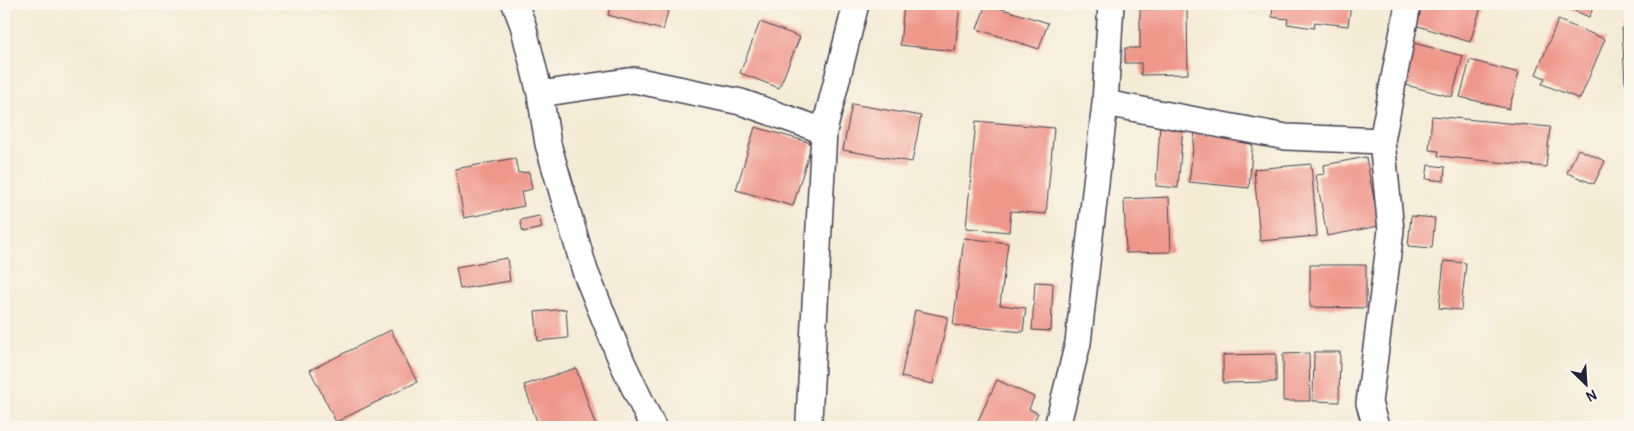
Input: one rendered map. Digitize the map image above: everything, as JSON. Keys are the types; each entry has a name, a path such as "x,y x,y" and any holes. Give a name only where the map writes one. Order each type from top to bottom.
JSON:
{"street":[{"path":"515,4 523,25 540,94 548,144 585,271 622,362 653,427"},
{"path":"809,420 824,131 856,4"},
{"path":"1057,427 1078,342 1105,103 1111,4"},
{"path":"1376,427 1369,404 1391,230 1382,141 1408,4"},
{"path":"540,94 634,80 741,102 824,131"},
{"path":"1105,103 1286,137 1382,141"}],"building":[{"path":"366,4 383,4 369,10"},
{"path":"611,4 670,4 663,30 608,15"},
{"path":"904,4 960,4 955,51 900,45"},
{"path":"986,4 1048,23 1039,49 977,29"},
{"path":"1273,4 1351,4 1348,26 1315,22 1314,28 1287,24 1288,19 1272,17"},
{"path":"1421,4 1482,4 1470,42 1415,25"},
{"path":"1559,4 1595,4 1589,17"},
{"path":"1187,8 1188,74 1141,75 1141,63 1125,63 1125,48 1140,48 1140,9"},
{"path":"1558,20 1605,39 1580,99 1542,84 1545,78 1536,74"},
{"path":"760,22 800,37 779,88 740,73"},
{"path":"1622,28 1630,28 1630,83 1625,83"},
{"path":"1414,43 1463,56 1452,97 1402,84"},
{"path":"1470,60 1519,73 1509,109 1460,97"},
{"path":"852,104 921,116 912,162 843,150"},
{"path":"1432,116 1550,127 1546,167 1438,156 1439,151 1429,150"},
{"path":"976,121 1054,128 1046,214 1011,211 1009,232 966,228"},
{"path":"1160,125 1183,126 1178,188 1156,186"},
{"path":"755,127 812,143 793,206 736,190"},
{"path":"1195,132 1253,138 1249,188 1189,182"},
{"path":"1578,149 1605,161 1594,184 1567,173"},
{"path":"1366,157 1379,226 1327,236 1316,175 1325,174 1324,165"},
{"path":"515,158 518,173 529,172 532,189 521,192 524,206 464,218 455,169"},
{"path":"1311,164 1317,236 1260,241 1254,169"},
{"path":"1428,165 1445,167 1444,181 1426,179"},
{"path":"1169,197 1171,252 1126,253 1124,199"},
{"path":"539,216 542,228 523,232 520,220"},
{"path":"1411,216 1435,218 1432,248 1408,246"},
{"path":"964,238 1008,243 1000,305 1026,308 1023,332 953,325"},
{"path":"507,258 510,281 460,289 456,267"},
{"path":"1444,261 1466,263 1461,310 1439,308"},
{"path":"1310,265 1366,265 1366,308 1310,307"},
{"path":"1035,282 1053,283 1051,331 1032,330"},
{"path":"566,309 568,338 538,341 535,312"},
{"path":"915,310 948,317 933,384 901,377"},
{"path":"391,330 417,382 336,422 310,370"},
{"path":"1314,352 1340,352 1339,402 1313,401"},
{"path":"1309,353 1310,401 1283,401 1283,354"},
{"path":"1276,354 1276,382 1223,383 1223,355"},
{"path":"576,368 596,427 539,427 524,385"},
{"path":"997,380 1034,397 1029,409 1038,413 1031,427 1021,424 1020,427 975,427"}]}
